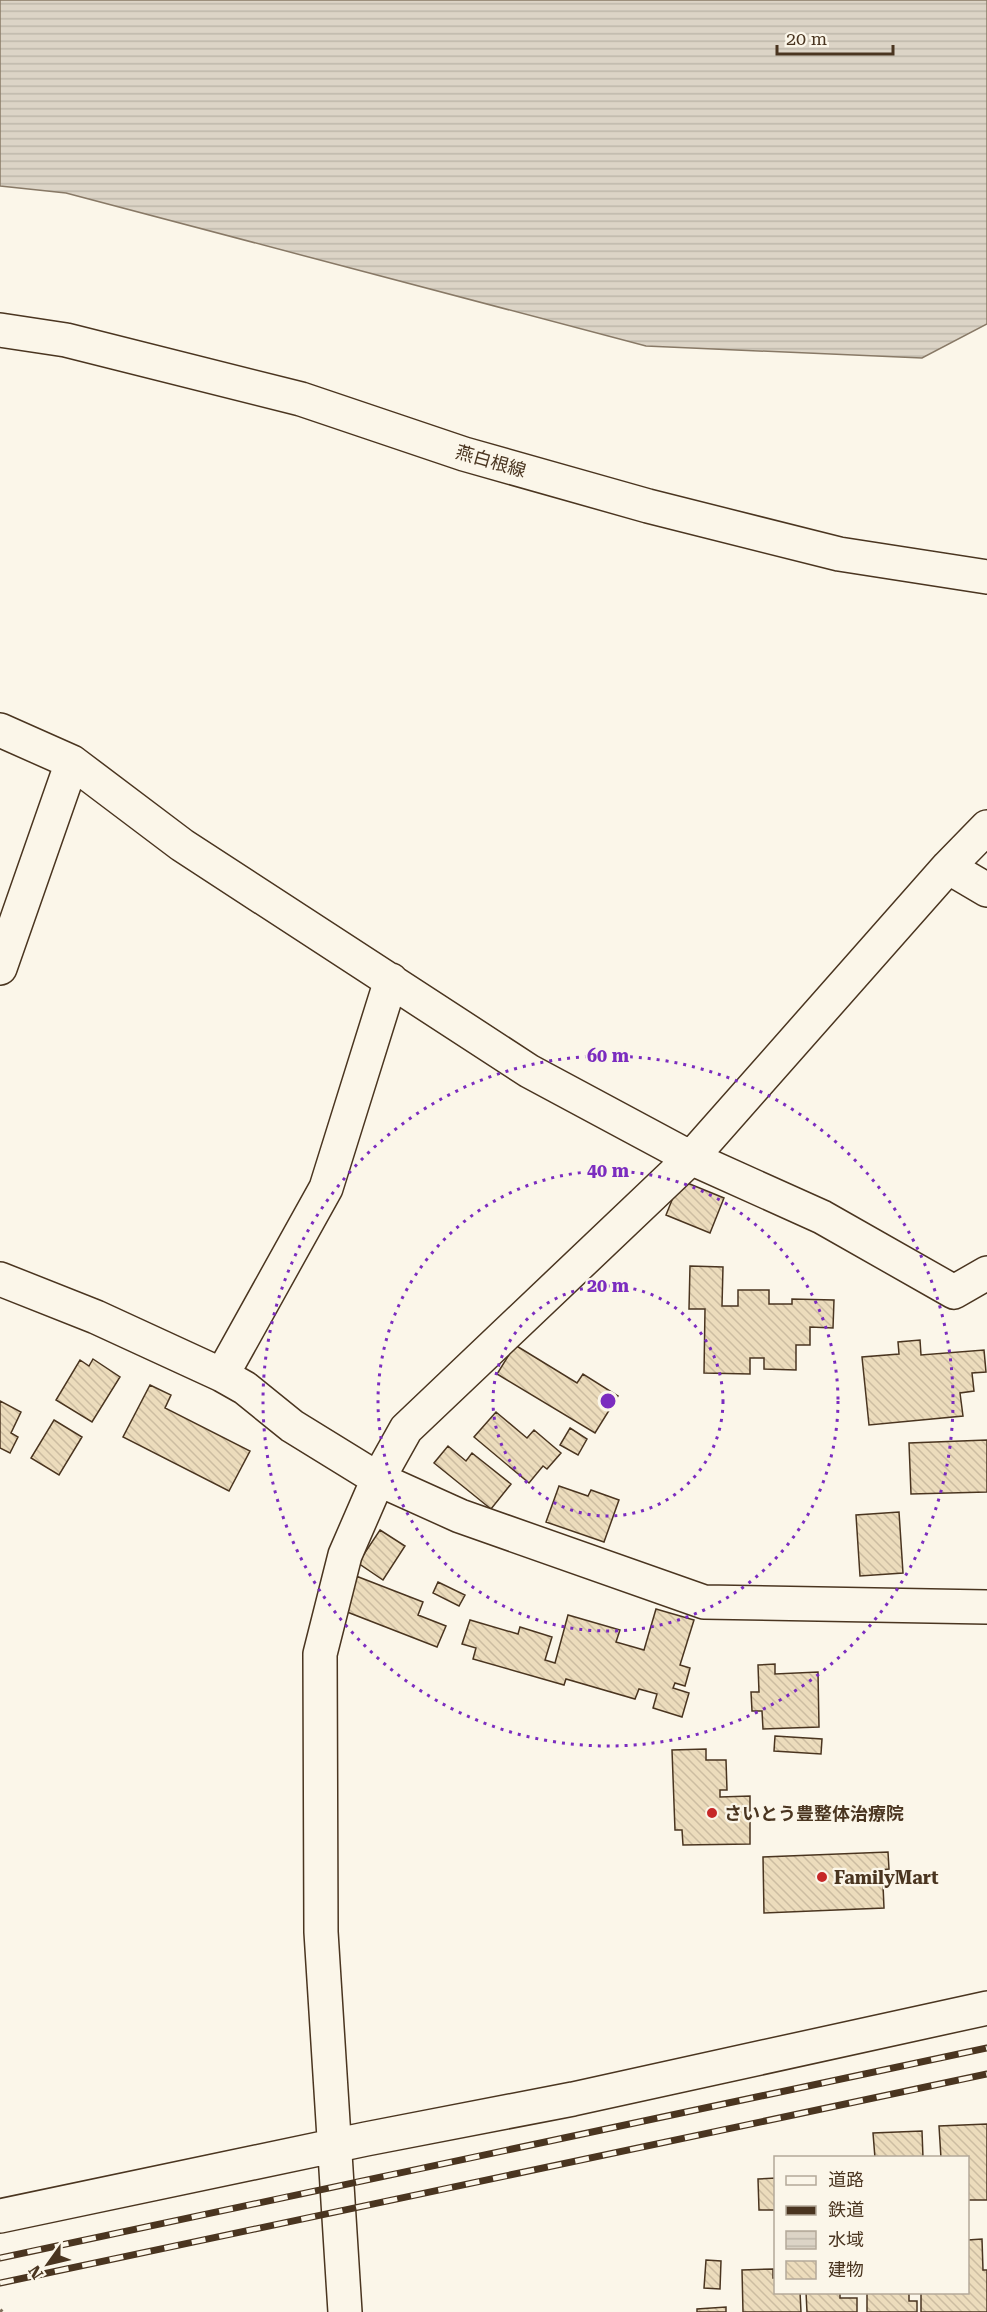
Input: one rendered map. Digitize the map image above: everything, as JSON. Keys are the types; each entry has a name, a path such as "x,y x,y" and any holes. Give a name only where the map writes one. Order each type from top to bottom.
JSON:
{"street":[{"name":"燕白根線","path":"0,330 66,340 301,399 464,454 648,506 839,554 987,577"},
{"path":"0,730 72,762 182,845 529,1071 691,1158 822,1217 954,1292 987,1274"},
{"path":"0,968 72,762"},
{"path":"345,2312 321,1932 320,1654 345,1555 378,1479 406,1429 691,1158 948,867 987,827"},
{"path":"948,867 987,890"},
{"path":"222,1375 326,1188 391,980"},
{"path":"0,1280 96,1317 222,1375 245,1388 292,1426 378,1479 460,1516 704,1602 987,1607"},
{"path":"0,2216 585,2097 987,2008"}],"water":[{"path":"0,0 987,0 987,324 922,358 646,346 66,193 0,186"}],"building":[{"path":"680,1180 724,1198 710,1233 666,1215"},
{"path":"690,1266 723,1267 722,1306 738,1306 738,1290 769,1290 769,1304 792,1304 792,1299 834,1300 833,1328 810,1327 810,1345 796,1345 796,1370 764,1369 764,1358 750,1358 750,1374 704,1373 705,1309 689,1309"},
{"path":"920,1340 921,1355 984,1350 986,1372 972,1373 974,1391 960,1393 963,1416 869,1425 862,1357 899,1354 898,1342"},
{"path":"515,1345 577,1383 583,1374 618,1396 595,1433 497,1374"},
{"path":"93,1359 120,1377 92,1422 56,1400 80,1360 89,1366"},
{"path":"150,1385 171,1395 165,1408 250,1451 229,1491 123,1437"},
{"path":"0,1401 21,1412 11,1433 18,1437 10,1453 0,1448"},
{"path":"496,1412 527,1438 534,1430 561,1453 547,1469 543,1466 529,1483 474,1437"},
{"path":"54,1420 82,1437 59,1475 31,1458"},
{"path":"570,1428 587,1439 578,1455 560,1445"},
{"path":"987,1440 987,1492 911,1494 909,1443"},
{"path":"448,1446 466,1461 472,1453 511,1484 491,1509 434,1463"},
{"path":"559,1486 588,1496 591,1490 619,1500 604,1542 546,1522"},
{"path":"899,1512 903,1573 860,1576 856,1515"},
{"path":"380,1530 405,1546 383,1580 358,1563"},
{"path":"356,1576 423,1602 418,1615 446,1626 437,1647 342,1610"},
{"path":"438,1582 465,1595 459,1606 433,1593"},
{"path":"656,1609 694,1620 680,1665 690,1668 685,1686 675,1683 673,1688 689,1693 682,1717 653,1708 657,1694 639,1689 635,1699 566,1679 564,1685 473,1659 476,1648 462,1644 470,1620 518,1634 520,1627 552,1637 545,1660 555,1663 568,1615 620,1630 616,1642 644,1650"},
{"path":"775,1664 775,1674 818,1672 819,1727 763,1729 762,1711 752,1711 751,1692 759,1692 758,1665"},
{"path":"775,1736 822,1739 821,1754 774,1751"},
{"name":"さいとう豊整体治療院","path":"706,1749 706,1760 726,1760 727,1790 720,1790 720,1797 750,1796 750,1844 683,1845 682,1830 675,1830 672,1750"},
{"name":"FamilyMart","path":"888,1852 889,1869 880,1870 884,1908 764,1913 763,1857"},
{"path":"987,2124 987,2200 969,2200 969,2156 941,2156 939,2126"},
{"path":"922,2131 923,2156 875,2156 873,2133"},
{"path":"774,2178 774,2210 759,2210 758,2179"},
{"path":"982,2239 983,2270 987,2270 987,2312 921,2312 921,2294 969,2294 969,2240"},
{"path":"706,2260 721,2261 720,2289 704,2288"},
{"path":"773,2269 774,2294 800,2294 801,2312 743,2312 742,2270"},
{"path":"806,2294 840,2294 840,2298 857,2298 857,2312 807,2312"},
{"path":"867,2294 909,2294 909,2301 917,2301 917,2312 867,2312"},
{"path":"726,2307 726,2312 697,2312 697,2309"}],"railway":[{"path":"0,2258 987,2048"},
{"path":"0,2283 987,2074"}],"place":[{"name":"さいとう豊整体治療院","path":"712,1813"},
{"name":"FamilyMart","path":"822,1877"}]}
